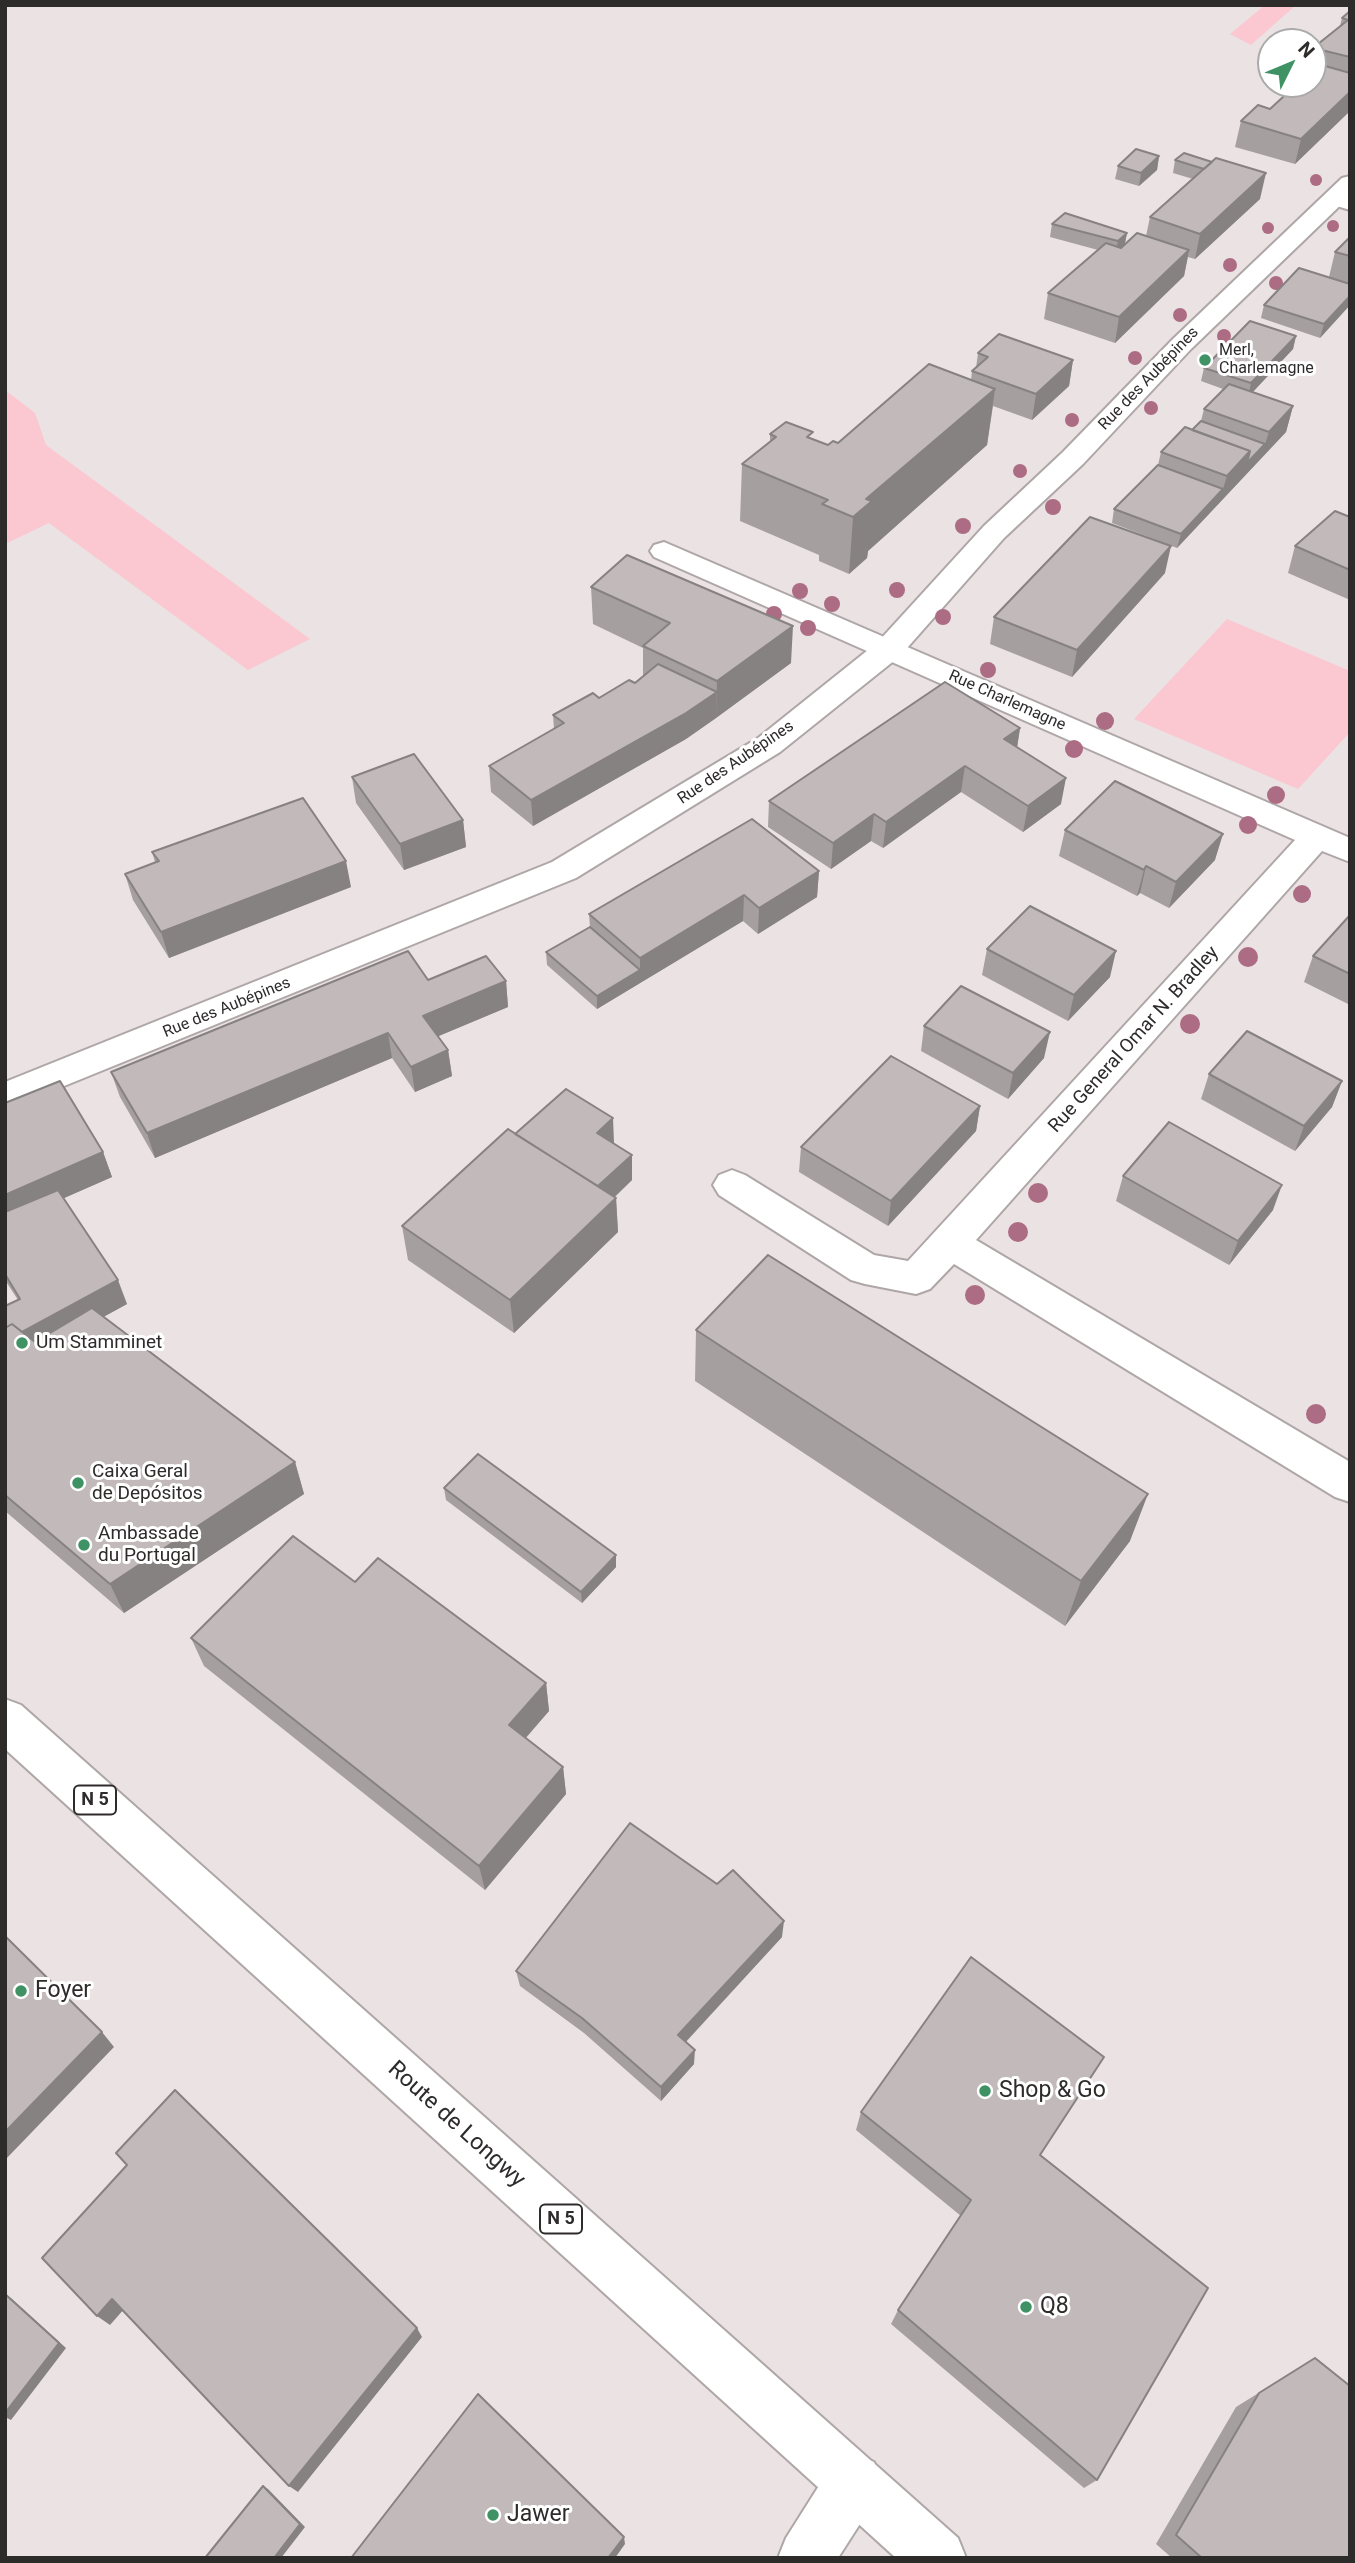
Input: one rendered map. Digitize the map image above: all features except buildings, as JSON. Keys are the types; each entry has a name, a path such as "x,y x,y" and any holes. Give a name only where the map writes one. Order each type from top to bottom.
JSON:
{"street":[{"name":"Rue des Aubépines","path":"5,1097 564,870 769,745 889,649 994,532 1073,458 1182,344 1345,195"},
{"name":"Rue Charlemagne","path":"664,551 1350,851"},
{"name":"Rue General Omar N. Bradley","path":"732,1185 865,1269 916,1278 1317,836"},
{"path":"950,1243 1350,1485"},
{"name":"Route de Longwy","path":"5,1720 938,2558"},
{"path":"806,2558 854,2482"}],"shaded area":[{"path":"1265,5 1296,5 1270,28 1257,28 1257,40 1251,45 1230,34"},
{"path":"5,390 35,413 46,445 310,639 248,670 49,523 5,544"},
{"path":"1227,619 1350,671 1350,732 1298,789 1134,719"}],"place":[{"name":"Merl, Charlemagne","path":"1205,360"},
{"name":"Um Stamminet","path":"22,1343"},
{"name":"Caixa Geral de Depósitos","path":"78,1483"},
{"name":"Ambassade du Portugal","path":"84,1545"},
{"name":"Foyer","path":"21,1991"},
{"name":"Shop & Go","path":"985,2091"},
{"name":"Q8","path":"1026,2307"},
{"name":"Jawer","path":"493,2515"}]}
